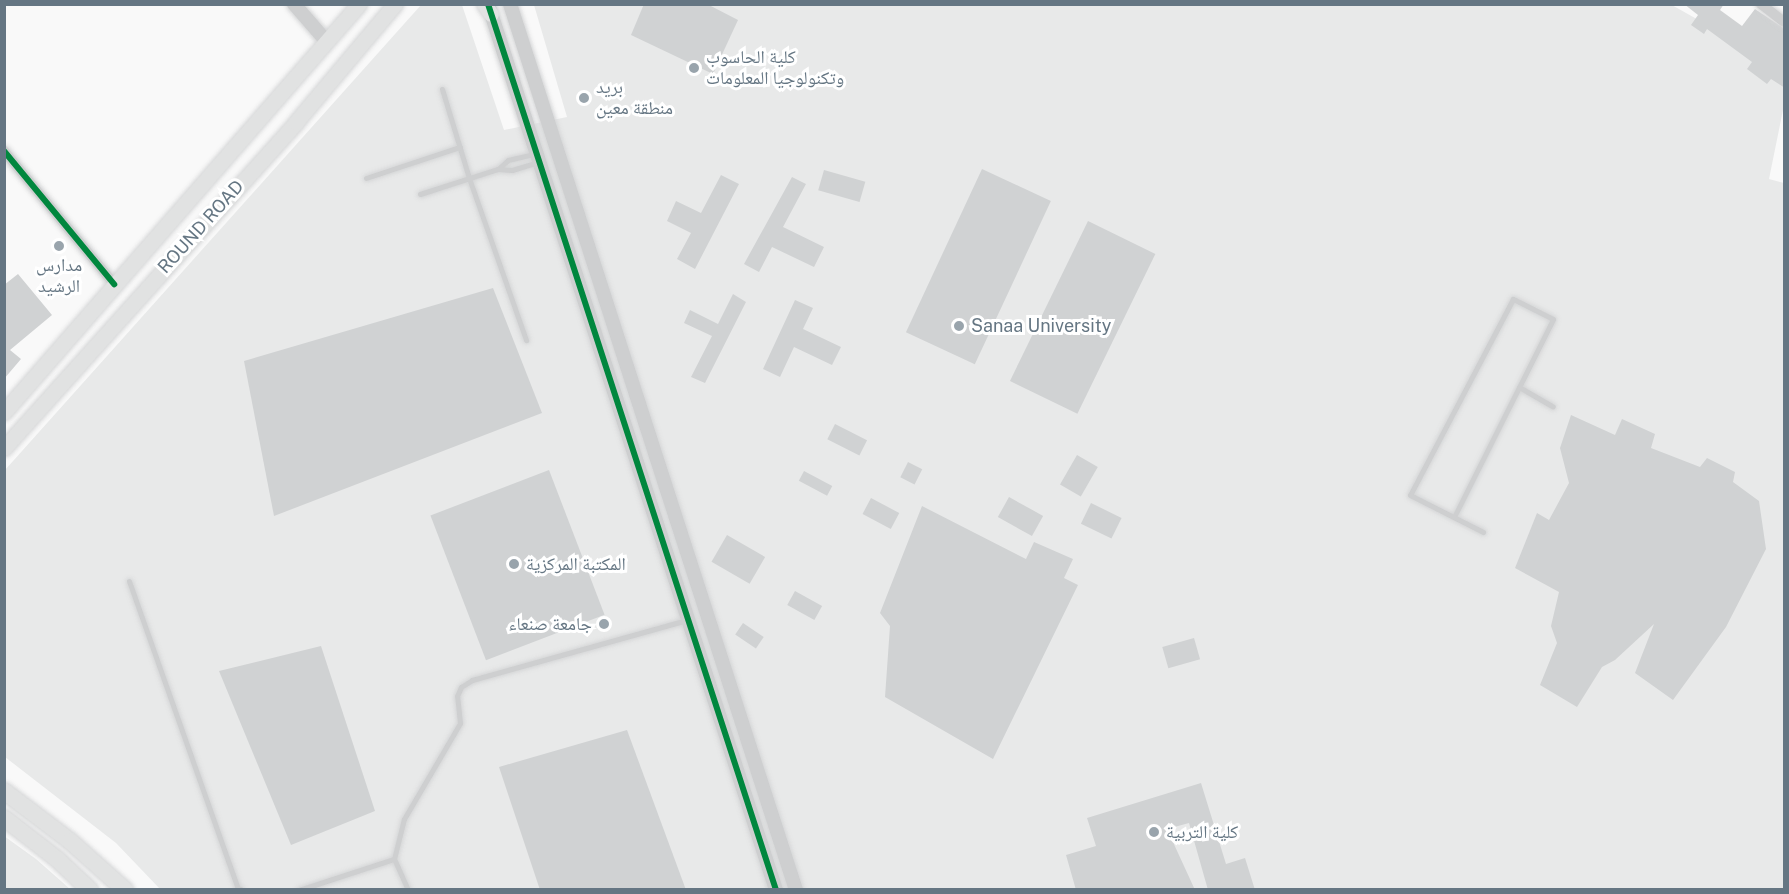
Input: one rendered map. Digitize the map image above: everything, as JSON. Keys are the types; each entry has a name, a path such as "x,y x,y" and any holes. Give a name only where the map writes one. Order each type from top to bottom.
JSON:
{"main road":[{"name":"ROUND ROAD","path":"4,412 114,284 223,164 360,4"},
{"name":"ROUND ROAD","path":"4,448 133,301 288,131 395,4"},
{"path":"114,284 133,301"},
{"path":"4,791 69,841 125,890"},
{"path":"4,818 57,859 90,890"}],"street":[{"path":"294,4 327,42"},
{"path":"510,4 796,890"},
{"path":"1761,4 1785,22"},
{"path":"487,8 539,158 777,890"},
{"path":"4,151 114,284"},
{"path":"539,158 556,151"}],"lane":[{"path":"442,89 469,178 526,340"},
{"path":"366,178 460,147"},
{"path":"498,169 508,160 539,158"},
{"path":"420,194 498,169 512,170 539,158"},
{"path":"1454,517 1553,319 1513,299 1410,495 1483,532"},
{"path":"1519,387 1553,407"},
{"path":"129,581 238,888 242,890"},
{"path":"408,890 394,859 404,819 460,723 457,696 461,687 472,680 689,619"},
{"path":"299,890 394,859"}],"shaded area":[{"name":"Sanaa University","path":"1670,4 1784,68 1784,105 1769,179 1784,183 1784,889 160,889 116,843 5,757 5,470 421,5 462,5 504,130 567,117 534,5"},
{"path":"4,836 36,859 70,889 5,889"}],"building":[{"path":"644,4 707,4 738,20 713,74 631,35"},
{"path":"1684,4 1724,4 1720,10 1742,26 1755,9 1785,29 1785,88 1771,79 1767,84 1747,69 1752,62 1707,29 1704,34 1691,25 1698,15"},
{"path":"982,169 1051,201 975,364 906,332"},
{"path":"824,170 865,182 860,202 818,190"},
{"path":"721,175 739,184 695,269 677,259 691,233 667,221 676,201 701,213"},
{"path":"792,177 806,184 783,227 824,247 814,267 772,247 759,272 744,264"},
{"path":"1088,221 1155,254 1077,414 1010,381"},
{"path":"18,274 52,315 10,350 21,359 4,379 4,285"},
{"path":"493,288 542,413 274,516 244,361"},
{"path":"733,294 746,302 705,383 691,377 712,336 684,323 690,310 718,324"},
{"path":"795,300 813,308 803,329 841,347 832,365 794,347 780,377 763,369"},
{"path":"1571,415 1615,435 1622,419 1655,434 1651,448 1700,467 1707,458 1735,472 1733,482 1759,501 1766,549 1726,627 1673,700 1635,673 1654,624 1615,660 1602,667 1577,707 1540,685 1557,643 1551,626 1559,592 1515,568 1537,513 1549,520 1569,483 1560,448"},
{"path":"835,424 867,440 859,455 827,439"},
{"path":"1077,455 1098,467 1081,496 1060,484"},
{"path":"908,462 922,469 915,484 900,477"},
{"name":"المكتبة المركزية","path":"549,470 605,615 486,660 430,516"},
{"path":"804,471 832,486 827,496 799,481"},
{"path":"1009,497 1043,516 1032,536 998,517"},
{"path":"871,498 899,513 891,529 863,514"},
{"path":"1091,503 1122,518 1111,539 1081,524"},
{"path":"922,506 1026,559 1034,542 1073,559 1064,578 1078,585 993,759 885,697 890,626 880,613"},
{"path":"727,535 765,557 750,584 712,562"},
{"path":"795,591 822,606 814,620 787,605"},
{"path":"743,623 764,637 756,649 735,635"},
{"path":"1194,638 1200,659 1168,668 1162,647"},
{"path":"321,646 375,811 291,845 219,671"},
{"path":"627,730 686,890 540,890 499,767"},
{"name":"كلية التربية","path":"1201,783 1226,864 1245,858 1255,890 1208,890 1189,823 1167,829 1195,890 1076,890 1066,855 1096,846 1087,818"}],"cycle path":[{"path":"488,4 776,890"},
{"path":"4,151 114,284"}],"place":[{"name":"كلية الحاسوب وتكنولوجيا المعلومات","path":"694,68"},
{"name":"بريد منطقة معين","path":"584,98"},
{"name":"مدارس الرشيد","path":"59,246"},
{"name":"Sanaa University","path":"959,326"},
{"name":"المكتبة المركزية","path":"514,564"},
{"name":"جامعة صنعاء","path":"604,624"},
{"name":"كلية التربية","path":"1154,832"}]}
